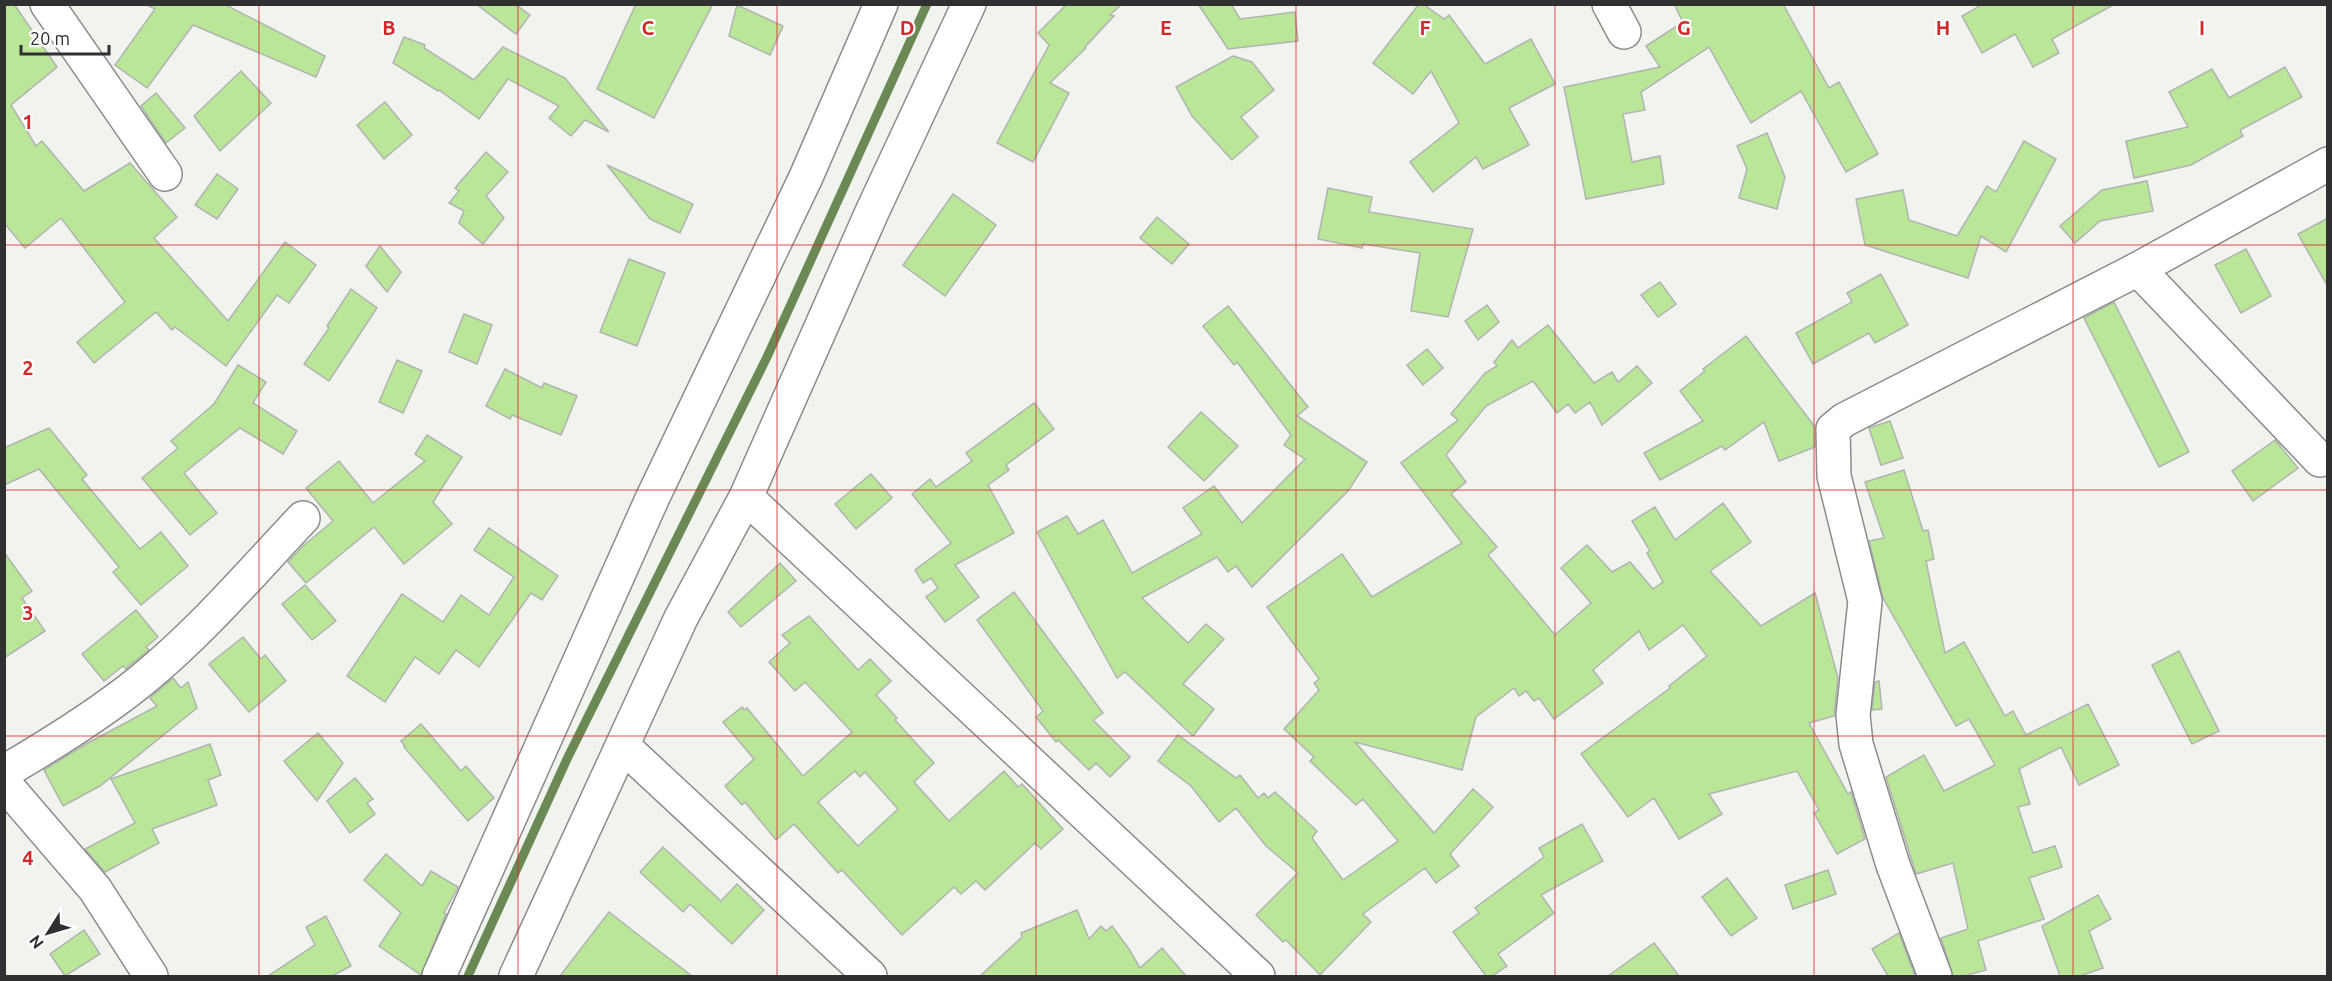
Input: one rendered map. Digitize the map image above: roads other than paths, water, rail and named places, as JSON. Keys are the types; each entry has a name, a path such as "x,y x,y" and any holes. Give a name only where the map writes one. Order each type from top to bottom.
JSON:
{"street":[{"path":"47,4 165,174"},
{"path":"439,976 647,510 806,177 881,4"},
{"path":"516,976 681,618 746,497 872,212 969,4"},
{"path":"1935,976 1893,865 1856,744 1853,715 1865,601 1834,476 1833,429 1844,420 2138,269 2328,164"},
{"path":"2138,269 2320,460"},
{"path":"746,497 1258,976"},
{"path":"4,772 67,735 142,680 210,617 303,518"},
{"path":"623,746 870,976"},
{"path":"4,783 95,890 151,976"}],"waterway":[{"path":"468,976 567,759 767,357 927,4"}]}
